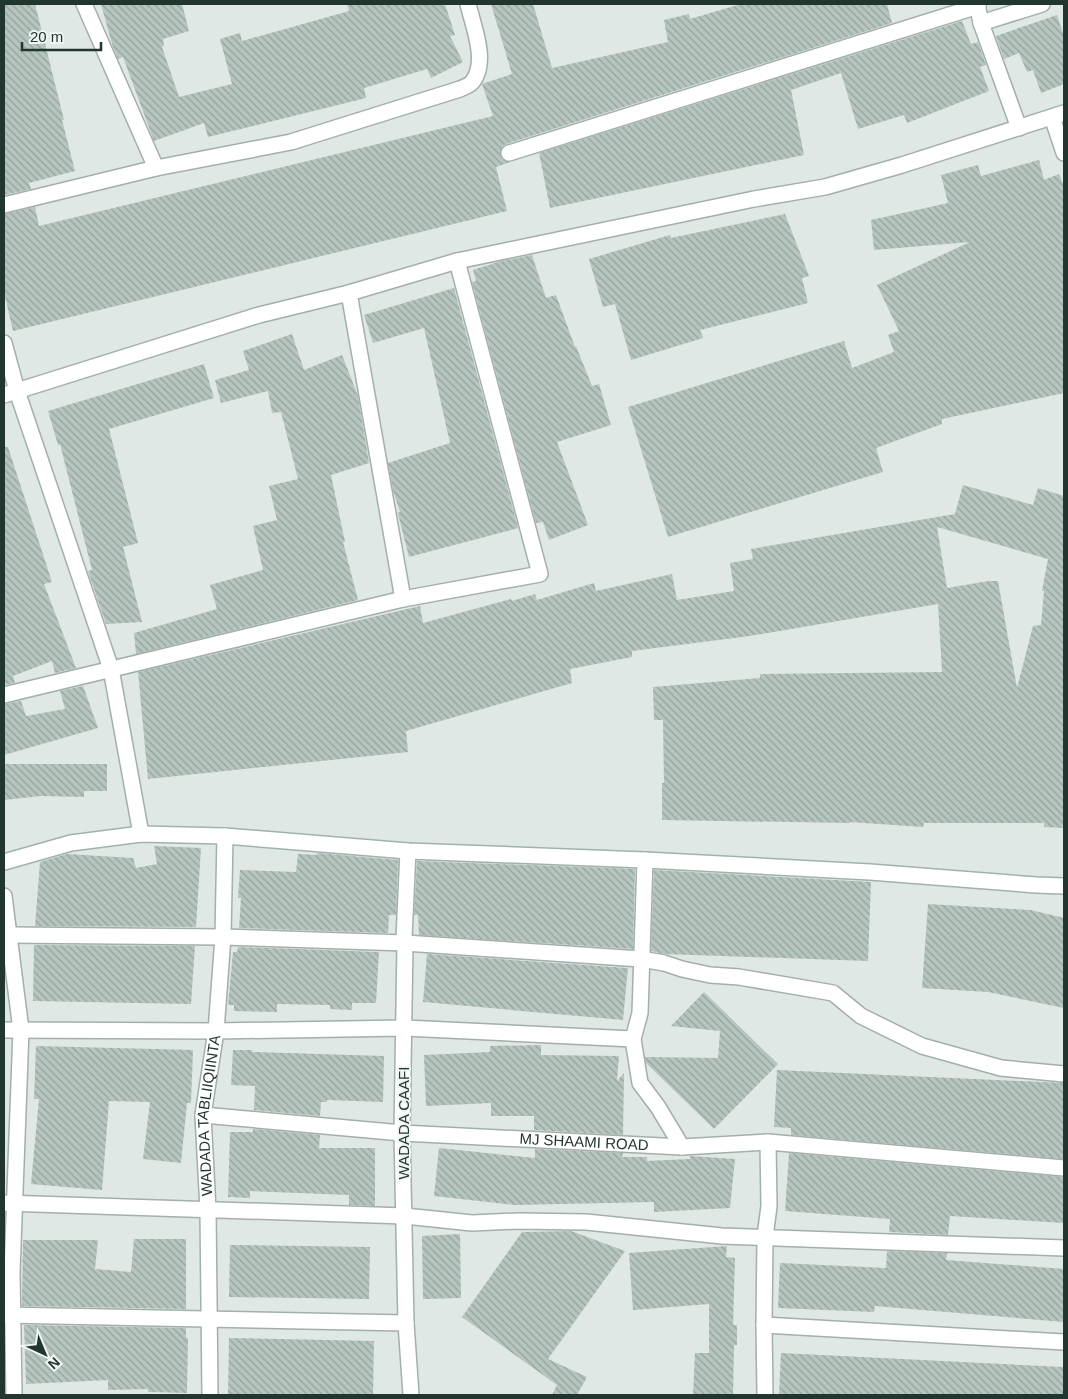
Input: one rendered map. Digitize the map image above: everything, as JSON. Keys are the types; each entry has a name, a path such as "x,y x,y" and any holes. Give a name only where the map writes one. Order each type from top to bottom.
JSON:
{"street":[{"path":"84,4 156,168"},
{"path":"4,205 156,168 291,142 460,89 473,83 480,69 480,55 468,4"},
{"path":"981,23 1042,4"},
{"path":"509,153 978,5 981,23 1018,128"},
{"path":"10,393 259,315 350,293 457,261 754,199 825,187 902,165 1058,115 1064,153"},
{"path":"4,695 403,599 540,574 457,261"},
{"path":"350,293 403,599"},
{"path":"4,343 10,393 111,669 141,834"},
{"path":"4,862 71,843 141,834 224,836 408,851 645,860 870,872 1064,886"},
{"name":"WADADA TABLIIQIINTA","path":"210,1395 208,1210 203,1115 216,1031 223,937 224,836"},
{"name":"WADADA CAAFI","path":"408,851 404,938 405,1028 402,1133 406,1323 412,1395"},
{"path":"645,860 640,1013 633,1039 640,1082 658,1107 682,1147"},
{"path":"4,896 21,1030 10,1116 9,1203 12,1272 8,1316 14,1395"},
{"path":"8,935 223,937 405,943 641,959 710,975 739,977 833,993 861,1016 922,1046 1001,1068 1064,1074"},
{"path":"4,1030 216,1031 405,1028 633,1039"},
{"name":"MJ SHAAMI ROAD","path":"203,1115 402,1133 682,1147 768,1142 1064,1168"},
{"path":"766,1395 764,1325 765,1237 769,1206 768,1142"},
{"path":"9,1203 405,1216 472,1223 518,1221 586,1222 722,1236 1064,1248"},
{"path":"8,1316 406,1323"},
{"path":"764,1325 1064,1342"}],"building":[{"path":"4,4 35,4 75,171 29,183 31,189 4,195"},
{"path":"101,4 182,4 189,31 163,39 164,46 162,47 179,97 232,84 220,39 240,33 242,41 349,11 347,4 445,4 455,35 450,36 463,62 431,78 427,69 364,88 366,98 208,137 204,123 154,141 123,57 118,59 112,44"},
{"path":"491,4 533,4 552,68 668,42 664,20 689,14 690,19 741,4 887,4 892,23 506,144 502,147 500,155 503,160 510,162 496,167 507,211 13,331 4,292 4,214 35,207 39,226 493,116 482,84 512,74"},
{"path":"1057,15 1064,36 1064,84 1041,93 1033,70 1027,72 1019,53 1004,59 996,36"},
{"path":"962,21 971,44 978,42 986,65 980,67 989,91 907,123 904,115 858,129 841,73 791,90 804,155 550,208 539,153"},
{"path":"1039,160 1044,180 1059,174 1064,186 1064,393 942,419 942,424 876,448 883,472 668,537 628,407 844,341 852,368 894,352 888,335 899,331 877,285 970,242 874,250 871,220 948,203 941,175 978,165 981,176"},
{"path":"785,214 809,276 802,278 808,303 700,330 703,338 631,360 615,304 603,307 589,259 670,235 671,238"},
{"path":"532,255 546,298 556,295 592,386 599,384 611,425 557,442 588,525 549,540 543,522 536,523 472,282 476,281 473,270 498,262"},
{"path":"454,288 518,528 409,557 397,513 400,512 393,490 388,463 450,443 424,328 373,343 364,315"},
{"path":"292,334 304,370 342,355 358,396 369,463 331,475 345,542 343,542 358,600 136,654 134,633 217,609 210,585 263,570 253,526 277,520 269,486 298,479 281,412 272,413 268,391 221,403 215,380 249,370 243,351"},
{"path":"204,364 214,398 109,429 138,543 123,547 142,622 106,624 88,571 92,570 60,444 58,445 48,411"},
{"path":"4,447 8,447 52,582 44,584 76,668 55,673 52,661 13,676 15,683 4,685"},
{"path":"963,485 1033,505 1038,488 1064,496 1064,828 1044,827 1044,823 924,823 923,827 850,822 662,820 662,783 664,783 663,720 654,720 653,687 760,678 760,674 942,672 938,604 750,636 632,651 632,657 570,669 572,683 406,731 408,752 148,779 138,672 420,606 423,623 535,594 537,600 594,583 596,591 672,574 677,600 734,591 730,563 753,559 751,549 955,514","holes":["937,527 1048,559 1042,591 1044,591 1041,625 1033,626 1017,688 998,581 947,588"]},
{"path":"83,686 98,728 4,755 4,704 21,701 26,716 65,709 60,691"},
{"path":"4,764 107,764 107,791 84,791 84,797 41,796 4,800"},
{"path":"154,846 201,848 196,927 35,926 40,862 67,854 133,858 136,868 157,864"},
{"path":"317,853 398,860 396,915 389,915 388,933 239,928 241,898 238,898 240,870 296,872 298,854 317,855"},
{"path":"417,861 635,869 633,949 419,935 418,915 414,915"},
{"path":"654,870 871,882 868,961 664,954 651,951"},
{"path":"928,904 1031,910 1064,918 1064,1008 988,992 922,988"},
{"path":"34,945 195,946 191,1004 33,1001"},
{"path":"238,947 379,952 376,1003 352,1003 352,1010 330,1009 330,1005 277,1004 277,1012 234,1011 234,1005 228,1005 233,952 237,952"},
{"path":"427,954 628,968 623,1020 423,1002"},
{"path":"704,992 778,1064 714,1129 646,1063 645,1057 718,1058 720,1031 671,1026"},
{"path":"541,1045 541,1055 619,1056 617,1081 624,1073 623,1135 534,1130 534,1116 491,1116 491,1103 426,1106 424,1055 490,1052 490,1046"},
{"path":"36,1046 193,1050 191,1103 187,1103 181,1163 143,1159 150,1102 109,1101 102,1190 31,1184 39,1099 34,1099"},
{"path":"233,1050 384,1056 383,1102 327,1100 327,1102 321,1102 320,1116 254,1110 255,1086 231,1085"},
{"path":"777,1070 1064,1083 1064,1159 791,1135 791,1128 774,1127"},
{"path":"253,1129 320,1135 319,1148 375,1148 375,1206 349,1205 349,1195 250,1191 250,1198 228,1197 230,1132 253,1132"},
{"path":"439,1148 535,1158 535,1149 623,1153 622,1157 647,1157 647,1161 690,1159 690,1156 735,1159 730,1208 654,1212 654,1202 515,1205 434,1196"},
{"path":"789,1153 1064,1177 1064,1223 950,1216 948,1235 889,1232 890,1219 785,1211"},
{"path":"571,1231 625,1251 548,1359 587,1377 577,1395 552,1395 557,1385 462,1317 522,1232"},
{"path":"460,1234 461,1298 423,1299 422,1236"},
{"path":"134,1239 186,1239 186,1309 22,1305 23,1240 98,1240 95,1269 131,1272"},
{"path":"230,1245 370,1247 369,1299 229,1297"},
{"path":"727,1246 726,1257 735,1258 733,1325 737,1325 737,1345 734,1345 733,1395 693,1395 695,1353 709,1353 709,1304 633,1310 629,1253"},
{"path":"887,1251 947,1253 946,1260 1064,1269 1064,1322 875,1306 874,1312 778,1308 780,1263 886,1268"},
{"path":"24,1325 186,1328 186,1338 188,1338 187,1393 148,1392 148,1389 108,1390 108,1380 26,1384"},
{"path":"229,1338 374,1341 373,1395 228,1395"},
{"path":"781,1353 1064,1367 1064,1395 779,1395"}]}
